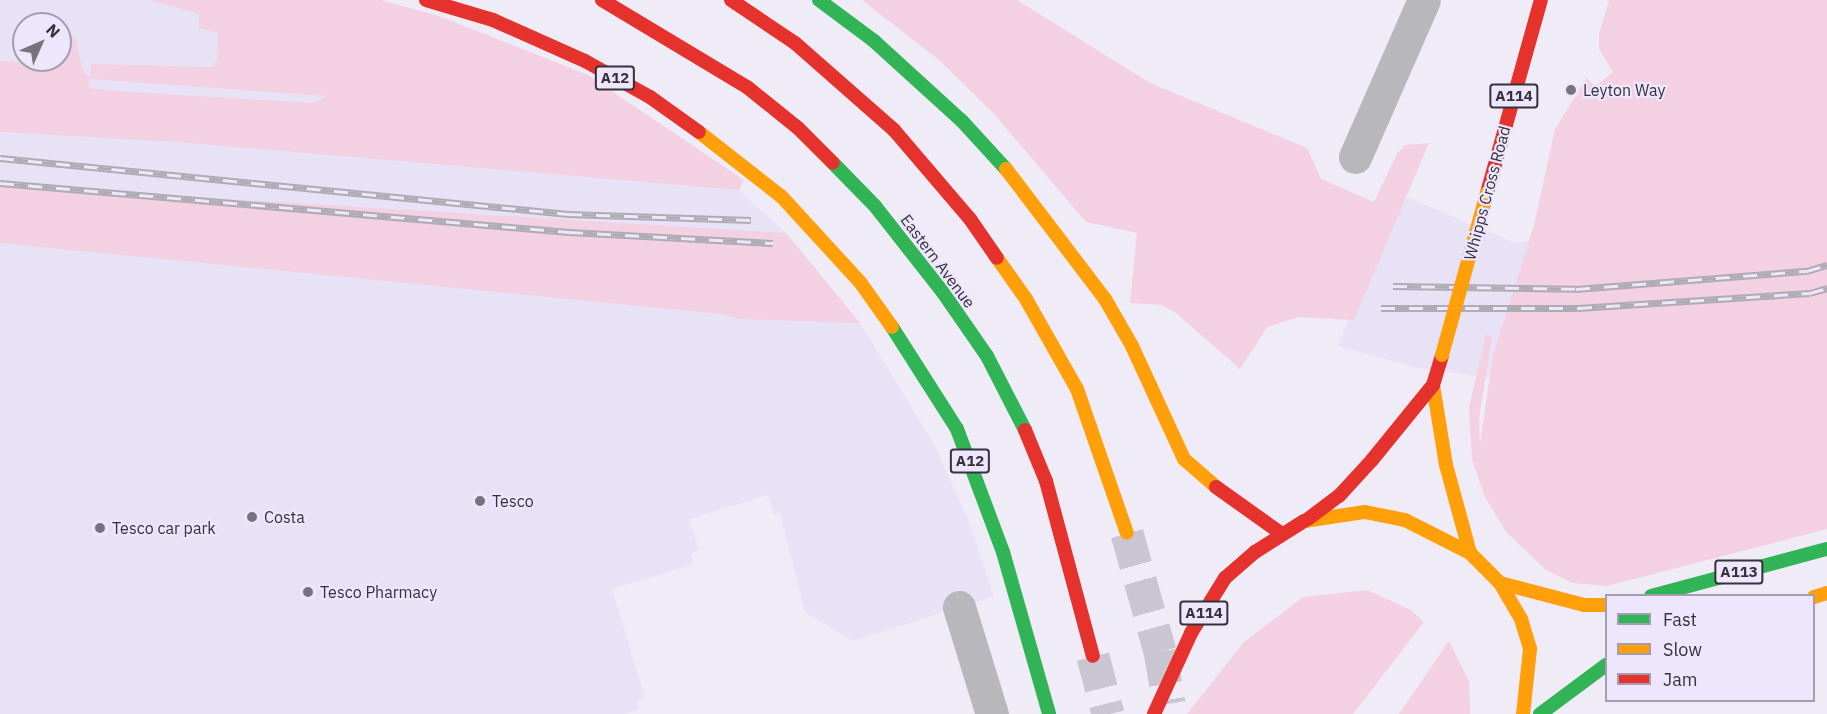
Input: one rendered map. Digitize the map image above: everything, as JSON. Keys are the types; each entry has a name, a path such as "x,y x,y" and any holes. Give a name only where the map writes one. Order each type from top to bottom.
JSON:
{"main road":[{"name":"A12","path":"426,0 494,21 585,61 650,97 743,163 782,197 860,282 916,361 957,429 1003,552 1049,714"},
{"name":"Eastern Avenue","path":"602,0 684,45 747,87 798,128 875,206 942,291 987,356 1019,415 1046,481 1093,656"},
{"path":"731,0 795,43 849,88 894,130 970,219 1026,299 1077,388 1127,533"},
{"path":"819,0 874,41 962,121 1010,173 1105,299 1132,346 1184,459 1230,500 1282,534"},
{"name":"Whipps Cross Road","path":"1308,519 1352,482 1433,385 1541,0"},
{"name":"Whipps Cross Road","path":"1433,385 1446,465 1470,553"},
{"name":"A114","path":"1154,714 1191,633 1225,578 1282,534 1308,519 1365,512 1405,520 1470,553 1500,583 1521,619 1530,649 1523,714"},
{"name":"A113","path":"1658,594 1827,549"},
{"path":"1500,583 1584,605 1605,605"},
{"path":"1540,714 1605,666"}],"street":[{"path":"1356,156 1424,0"},
{"path":"960,607 992,714"}],"shaded area":[{"path":"0,0 380,0 739,190 786,233 860,323 934,444 969,522 994,596 853,641 805,612 780,513 774,515 768,495 689,519 699,550 690,553 694,564 612,589 645,697 637,701 639,709 625,714 0,714"},
{"path":"150,0 380,0 439,16 588,75 744,180 739,190 178,142 0,132 0,61 12,61 12,72 72,72 72,36 76,38 82,69 90,78 91,64 212,67 217,61 218,33 199,28 199,14","holes":["90,79 327,96 313,103 113,91 89,88"]},
{"path":"862,0 1017,0 1150,83 1307,148 1321,179 1374,202 1397,154 1405,145 1429,143 1354,320 1299,317 1267,327 1240,369 1176,313 1162,305 1130,303 1137,233 1086,222 994,114 939,60"},
{"path":"1609,0 1827,0 1827,529 1607,586 1573,583 1546,570 1506,532 1485,497 1472,460 1469,407 1486,335 1492,337 1479,419 1480,444 1493,355 1534,225 1555,129 1587,78 1595,87 1613,72 1599,49 1599,34"},
{"path":"0,185 786,233 860,323 741,319 721,314 0,243"},
{"path":"1399,194 1513,242 1661,240 1494,378 1418,368 1338,346"},
{"path":"1367,590 1411,610 1424,622 1353,714 1187,714 1244,642 1303,597"},
{"path":"1449,641 1469,681 1470,714 1399,714"}],"tunnel":[{"path":"1127,533 1160,651 1169,703"},
{"path":"1093,656 1108,714"}],"railway":[{"path":"0,158 568,214 751,220"},
{"path":"0,183 569,232 773,243"},
{"path":"1393,286 1576,289 1807,271 1827,265"},
{"path":"1381,308 1578,308 1810,293 1827,288"}],"traffic: fast":[{"path":"819,0 874,41 962,121 1006,169"},
{"path":"833,163 875,206 942,291 987,356 1025,430"},
{"path":"892,327 957,429 1003,552 1049,714"},
{"path":"1658,594 1827,549"},
{"path":"1540,714 1605,666"}],"traffic: slow":[{"path":"699,132 782,197 860,282 892,327"},
{"path":"1006,169 1105,299 1132,346 1184,459 1216,487"},
{"path":"1442,355 1487,193"},
{"path":"997,258 1026,299 1077,389 1127,533"},
{"path":"1433,385 1446,465 1470,553"},
{"path":"1304,521 1365,512 1405,520 1470,553 1500,583 1521,619 1530,649 1523,714"},
{"path":"1500,583 1584,605 1605,605"},
{"path":"1815,597 1827,593"}],"traffic: jam":[{"path":"426,0 493,20 585,61 650,97 699,132"},
{"path":"602,0 747,87 798,128 833,163"},
{"path":"731,0 795,43 894,130 970,219 997,258"},
{"path":"1487,193 1541,0"},
{"path":"1308,519 1339,496 1372,460 1433,385 1442,355"},
{"path":"1025,430 1046,481 1093,656"},
{"path":"1216,487 1282,534"},
{"path":"1154,714 1191,633 1225,578 1255,552 1304,521"}],"place":[{"name":"Leyton Way","path":"1571,90"},
{"name":"Tesco","path":"480,501"},
{"name":"Costa","path":"252,517"},
{"name":"Tesco car park","path":"100,528"},
{"name":"Tesco Pharmacy","path":"308,592"}]}
